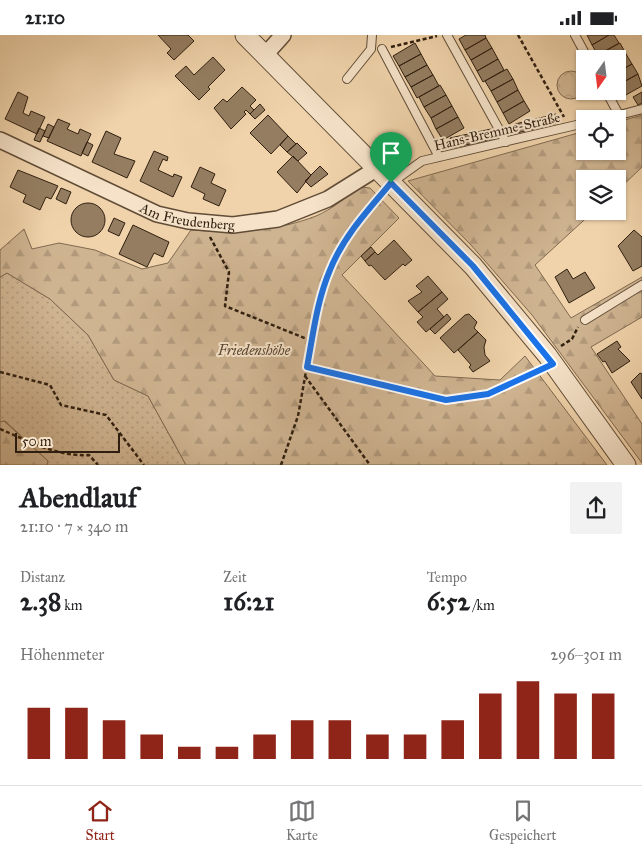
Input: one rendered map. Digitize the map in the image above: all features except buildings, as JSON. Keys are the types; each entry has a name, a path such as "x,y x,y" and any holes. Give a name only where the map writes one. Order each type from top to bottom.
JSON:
{"street":[{"path":"245,35 266,54 376,169 473,266 550,359 624,464"},
{"path":"266,54 283,35"},
{"name":"Am Freudenberg","path":"0,140 157,214 188,221 233,225 278,219 328,199 376,169"}],"lane":[{"path":"347,79 371,49 372,35"},
{"path":"447,35 506,141"},
{"path":"575,35 583,50"},
{"path":"382,49 439,157"},
{"path":"626,113 642,109"},
{"name":"Hans-Bremme-Straße","path":"391,183 422,161 576,125"},
{"path":"584,320 642,285"}],"path":[{"path":"382,49 440,35"},
{"path":"518,35 569,127"},
{"path":"281,465 298,416 312,341 330,270 354,227 391,183"},
{"path":"206,231 229,272 226,306 312,341"},
{"path":"307,367 446,400 488,394 550,359 572,339 579,324 584,320"},
{"path":"0,372 50,385 62,405 106,415 144,465"},
{"path":"305,376 370,465"},
{"path":"0,429 47,449 74,456 89,455 98,465"}],"green space":[{"path":"571,71 576,72 576,98 571,99 561,95 557,85 561,75"},
{"path":"642,115 642,167 626,182 626,170 576,170 576,220 584,220 535,265 571,318 642,277 642,317 591,347 642,424 642,463 532,315 471,245 408,181 576,134 576,160 626,160 626,120"},
{"name":"Friedenshöhe","path":"361,187 370,188 399,218 342,275 435,376 500,380 525,356 607,465 186,465 148,396 114,380 88,335 50,299 7,273 0,277 0,250 24,229 32,249 59,243 95,250 142,269 168,263 191,230 254,230 301,221 333,207"},
{"path":"7,273 50,299 88,335 114,380 148,396 186,465 47,465 48,461 5,421 0,422 0,277"},
{"path":"4,421 48,461 47,465 0,465 0,422"}],"route":[{"path":"391,183 473,266 553,364 488,394 446,400 307,367 314,327 330,270 354,227 391,183"}]}
